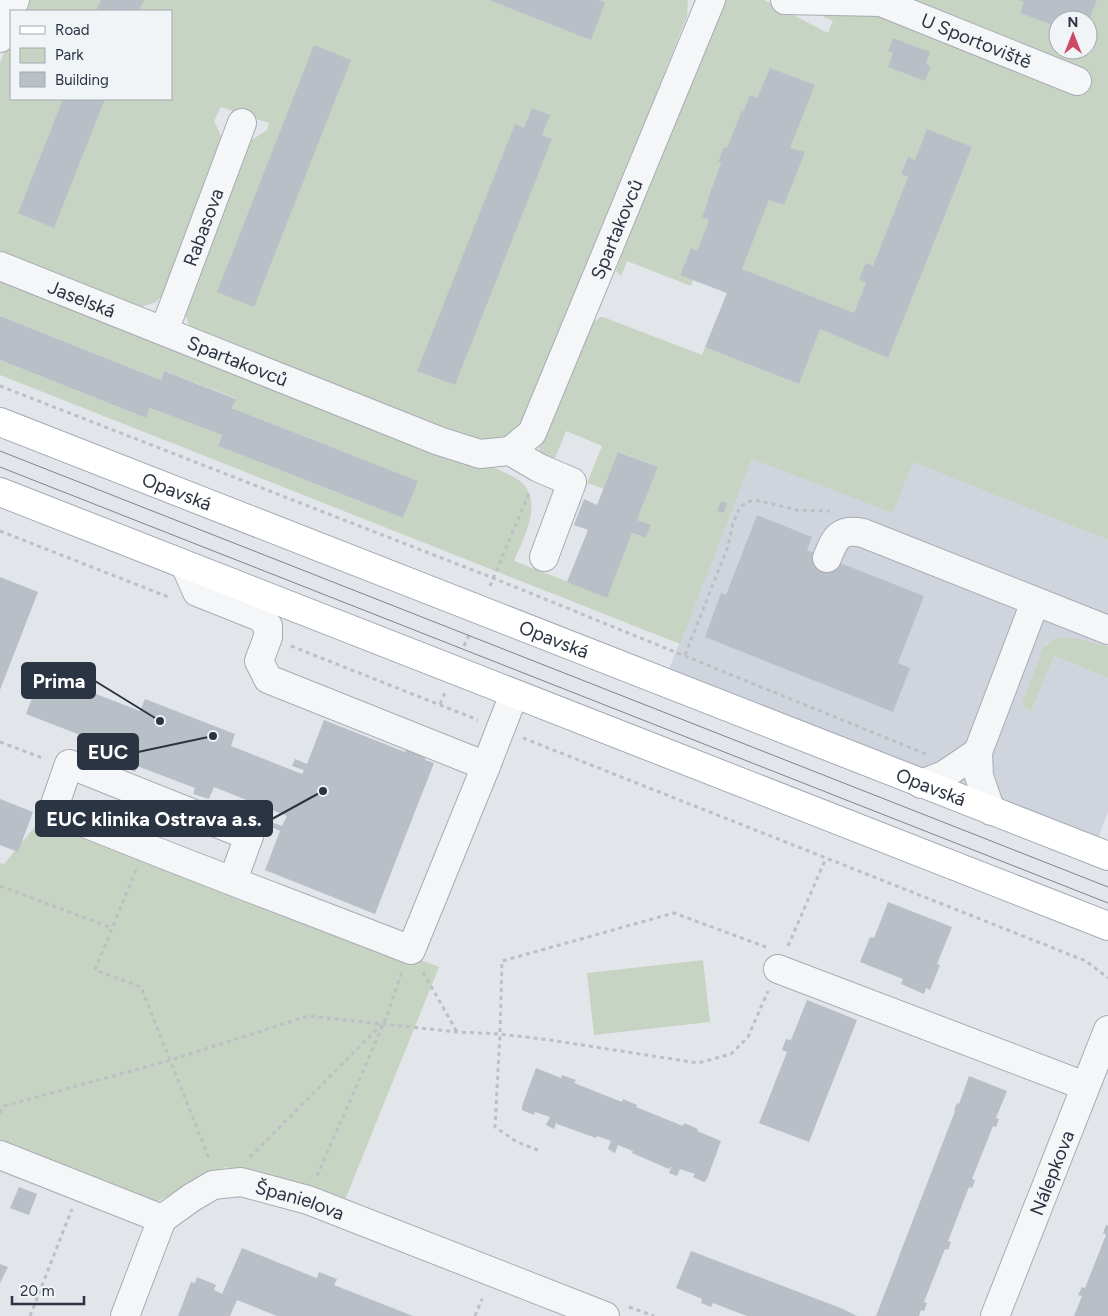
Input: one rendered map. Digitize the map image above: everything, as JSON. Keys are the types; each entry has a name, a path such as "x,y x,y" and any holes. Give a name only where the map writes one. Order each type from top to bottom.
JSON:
{"main road":[{"name":"Opavská","path":"0,422 1108,856"},
{"path":"0,492 1108,926"}],"street":[{"name":"Spartakovců","path":"164,331 439,441 480,454 510,452 532,433 711,0"},
{"name":"U Sportoviště","path":"785,0 881,2 1077,81"},
{"path":"0,38 10,13"},
{"name":"Rabasova","path":"164,331 242,123"},
{"name":"Jaselská","path":"0,266 164,331"},
{"path":"510,452 539,468 572,482 544,557"},
{"path":"827,558 839,535 857,532 1108,630"},
{"path":"185,565 197,592 260,617 268,626 268,637 259,661 268,679 486,766"},
{"path":"921,784 944,775 968,759 1035,602"},
{"path":"233,880 249,836 69,764 53,810 144,848 233,880 411,950 514,694"},
{"path":"968,759 979,776 991,811"},
{"path":"781,961 1085,1086"},
{"name":"Nálepkova","path":"995,1316 1108,1030"},
{"path":"0,1155 162,1219 125,1316"},
{"name":"Španielova","path":"162,1219 213,1184 240,1182 308,1200 605,1316"}],"path":[{"path":"0,386 685,655 968,759"},
{"path":"685,655 727,549 738,510 743,504 756,500 797,510 838,512"},
{"path":"0,531 178,601"},
{"path":"268,637 1086,961 1108,978"},
{"path":"0,742 46,760"},
{"path":"144,848 95,970 141,987 213,1168"},
{"path":"0,1113 4,1106 171,1060 308,1016 550,1040 698,1063 731,1054 748,1037 826,858"},
{"path":"0,886 112,928"},
{"path":"538,1150 517,1142 495,1127 502,961 674,913 781,961"},
{"path":"308,1200 384,1023 411,950"},
{"path":"411,950 457,1032"},
{"path":"248,1159 384,1023"},
{"path":"30,1316 80,1186"},
{"path":"476,1316 482,1299"}],"shaded area":[{"path":"833,21 1083,108 913,461 1108,540 1108,638 1105,645 1067,638 1047,643 1043,648 1022,702 1023,707 1031,712 1054,656 1108,678 1108,812 1098,838 669,669 752,459 675,428 727,293 680,275 691,248 698,250 709,220 702,217 721,163 718,162 724,147 727,148 750,95 757,98 770,68 829,33"}],"green space":[{"path":"24,0 688,0 687,16 526,423 500,442 482,443 202,335 189,325 185,314 244,145 267,130 269,123 221,107 214,121 224,142 163,295 156,302 138,308 0,255 0,63 10,37 10,100 172,100 172,10 20,10"},
{"path":"721,0 764,0 828,33 833,21 788,0 1108,0 1108,540 913,462 893,513 752,459 680,644 0,375 0,360 146,418 150,408 222,435 218,446 403,518 417,481 232,408 236,398 164,371 161,380 0,316 0,276 508,474 525,486 531,504 529,524 514,561 607,597 632,533 646,538 651,526 637,520 658,467 619,452 604,489 587,483 602,446 566,431 553,463 542,457 538,445 588,318 596,321 603,317 702,355 705,347 798,384 820,329 888,358 972,148 927,130 915,160 907,157 901,173 908,177 873,266 866,263 866,283 854,313 742,269 769,200 784,205 804,152 790,148 809,83 770,68 757,98 750,95 727,148 724,147 718,162 721,163 702,217 709,220 697,251 691,248 680,274 693,280 691,286 627,261 621,276 616,271 620,259 612,256"},
{"path":"1074,638 1108,646 1108,678 1054,656 1031,712 1023,707 1022,702 1043,648 1053,639"},
{"path":"43,817 439,967 343,1205 225,1167 156,1202 0,1141 0,863 4,864"},
{"path":"703,960 710,1022 594,1035 587,973"}],"building":[{"path":"101,0 144,0 139,10 96,10"},
{"path":"489,0 598,0 605,3 591,40"},
{"path":"1018,0 1097,0 1093,10 1048,10 1048,23 1020,13 1024,2"},
{"path":"893,38 930,52 926,64 931,67 925,81 888,67 893,53 888,51"},
{"path":"314,45 351,60 254,307 217,292"},
{"path":"770,68 815,85 790,148 805,152 784,205 769,200 742,269 854,313 866,283 859,279 866,263 873,266 908,177 901,174 908,157 915,160 927,129 972,147 888,358 820,329 799,384 705,347 727,293 680,275 691,248 697,251 709,220 702,217 721,163 718,162 724,147 727,148 750,95 757,98"},
{"path":"63,100 105,100 54,228 18,213"},
{"path":"532,108 550,115 542,135 552,139 455,385 417,371 515,124 524,128"},
{"path":"0,316 161,380 164,371 236,399 232,408 418,481 403,518 218,446 222,435 150,408 146,418 0,360"},
{"path":"618,452 658,467 637,520 651,525 646,538 632,533 607,598 567,582 588,530 574,525 584,499 597,505"},
{"path":"721,501 727,503 724,513 717,511"},
{"path":"757,515 812,537 807,550 924,596 898,663 910,668 893,712 705,637 721,593 726,595"},
{"path":"0,577 38,592 0,690"},
{"path":"45,664 59,669 55,678 140,711 145,699 235,734 231,746 302,774 304,770 292,766 295,759 307,764 324,720 405,752 407,748 426,756 425,760 434,763 375,914 265,870 280,831 269,826 271,822 282,826 287,816 214,787 209,799 193,794 195,788 137,766 135,772 119,765 124,752 26,714"},
{"path":"0,799 33,812 18,852 0,845"},
{"path":"888,902 952,927 937,964 940,965 930,990 926,988 924,994 901,984 903,979 860,962 870,937 874,938"},
{"path":"807,1000 857,1020 809,1142 759,1123 787,1052 782,1050 786,1039 791,1040"},
{"path":"536,1068 561,1078 562,1075 576,1080 574,1083 622,1102 623,1099 637,1105 636,1107 683,1126 684,1123 698,1129 697,1131 721,1141 707,1179 704,1182 693,1177 695,1174 680,1169 677,1176 669,1173 672,1166 669,1169 618,1145 615,1153 608,1149 611,1141 597,1136 596,1138 557,1124 557,1121 554,1129 546,1125 550,1117 535,1112 534,1115 522,1110"},
{"path":"969,1076 1007,1091 996,1118 999,1119 996,1127 993,1126 972,1179 975,1180 972,1188 969,1187 948,1241 951,1242 948,1250 945,1249 924,1302 927,1303 924,1311 921,1310 919,1316 876,1316 957,1103 959,1104"},
{"path":"19,1187 37,1194 29,1215 10,1208"},
{"path":"1106,1225 1108,1226 1108,1316 1074,1316 1082,1296 1078,1295 1082,1287 1085,1288 1106,1235 1103,1233"},
{"path":"242,1248 317,1278 319,1272 337,1279 334,1285 413,1316 277,1316 237,1300 230,1316 178,1316 191,1282 195,1283 197,1277 216,1285 214,1290 222,1294"},
{"path":"691,1251 857,1316 747,1316 713,1303 711,1307 701,1303 702,1299 676,1288"},
{"path":"0,1264 8,1267 0,1283"}],"tram line":[{"path":"0,451 1108,887"},
{"path":"0,467 1108,903"}],"place":[{"name":"Prima","path":"160,721"},
{"name":"EUC","path":"213,736"},
{"name":"EUC klinika Ostrava a.s.","path":"323,791"}]}
